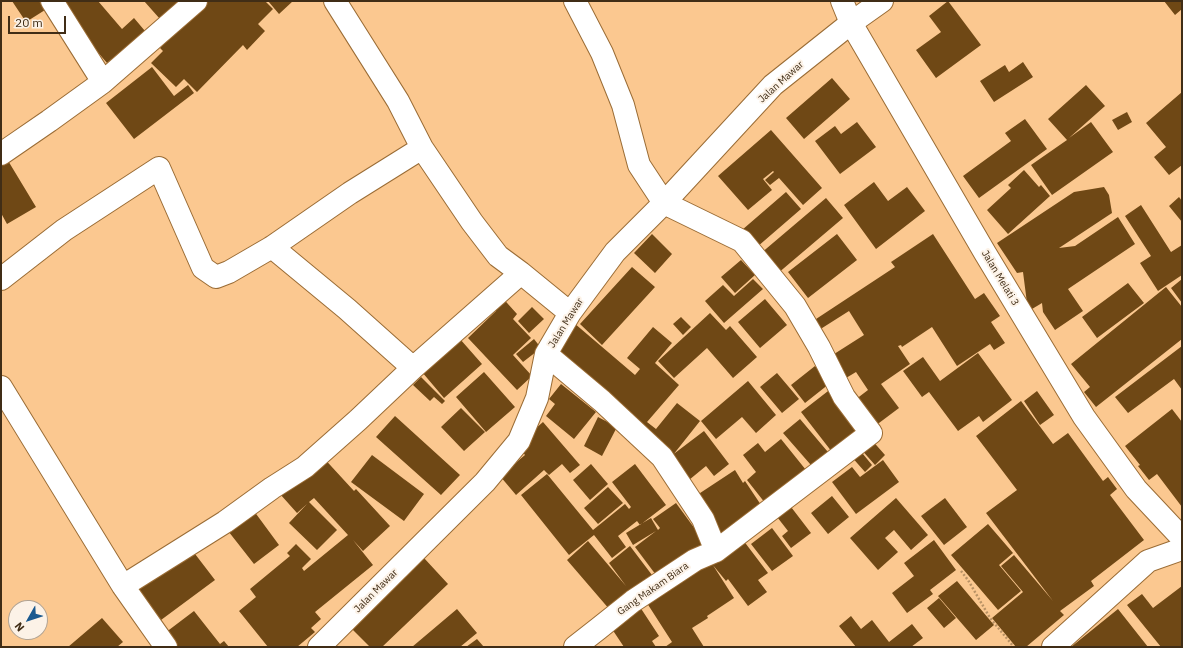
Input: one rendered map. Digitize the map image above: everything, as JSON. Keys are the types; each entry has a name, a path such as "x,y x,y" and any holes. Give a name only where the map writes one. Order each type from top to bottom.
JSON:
{"street":[{"path":"52,1 103,82"},
{"path":"1,154 103,82 196,1"},
{"path":"335,1 398,101 422,148 472,222 498,256 548,294 570,313"},
{"path":"575,1 602,53 623,105 639,166 664,203"},
{"name":"Jalan Melati 3","path":"842,1 851,23 989,260 1084,417 1136,489 1182,538"},
{"name":"Jalan Mawar","path":"319,647 485,482 518,441 537,398 546,354 570,313 615,252 664,203 774,85 851,23 882,1"},
{"path":"1,279 64,230 159,168 203,268 216,277 229,272 272,247 350,193 422,148"},
{"name":"Gang Makam Biara","path":"575,647 633,601 695,560 716,551 871,433 844,397 819,347 795,306 742,241 664,203"},
{"path":"272,247 347,309 413,368"},
{"path":"123,586 225,522 272,488 305,467 413,368 521,273"},
{"path":"546,354 602,401 662,457 703,519 716,551"},
{"path":"1,387 123,586 166,647"},
{"path":"1053,647 1148,561 1182,549"}],"path":[{"path":"961,571 968,580 990,618 1014,647"}],"building":[{"path":"12,1 39,1 45,10 26,22"},
{"path":"54,1 98,1 122,29 134,18 145,31 107,63"},
{"path":"144,1 181,1 160,19"},
{"path":"205,1 265,1 273,9 258,24 265,31 247,50 243,45 197,92 184,79 176,87 151,63 163,51 160,48"},
{"path":"268,1 293,1 279,14"},
{"path":"948,1 981,45 936,78 916,50 941,32 929,16"},
{"path":"1164,1 1182,1 1182,9 1175,15"},
{"path":"1023,62 1033,77 994,102 980,81 1005,65 1009,72"},
{"path":"152,67 174,96 188,85 194,93 134,139 106,103"},
{"path":"832,78 850,99 804,139 786,118"},
{"path":"1086,85 1105,106 1069,138 1091,122 1113,152 1052,195 1031,165 1067,140 1048,119"},
{"path":"1182,92 1182,165 1169,175 1154,157 1166,147 1146,123"},
{"path":"1127,112 1132,122 1118,130 1112,120"},
{"path":"1025,119 1047,149 979,198 963,176 1011,141 1005,133"},
{"path":"857,122 876,147 840,174 815,141 835,126 841,134"},
{"path":"771,130 822,188 803,205 779,178 770,185 765,180 774,172 773,171 763,179 772,190 748,210 718,176"},
{"path":"7,159 36,207 7,224 1,213 1,163"},
{"path":"1024,170 1039,187 1041,185 1050,196 1008,234 987,210 1011,188 1008,185"},
{"path":"874,182 888,201 907,187 925,211 876,249 844,205"},
{"path":"1104,187 1109,195 1112,213 1059,248 1075,246 1118,217 1135,244 1068,289 1083,311 1055,330 1043,312 1042,303 1032,309 1027,303 1023,272 1017,273 997,243 1074,192"},
{"path":"786,192 801,209 757,247 742,230"},
{"path":"1179,197 1182,201 1182,222 1169,206"},
{"path":"826,198 843,218 777,274 760,254"},
{"path":"1141,205 1171,252 1182,245 1182,275 1158,291 1140,263 1151,256 1125,216"},
{"path":"652,234 672,254 655,273 634,253"},
{"path":"837,234 857,260 808,298 788,272"},
{"path":"933,234 975,299 984,293 1000,316 991,322 1005,343 994,350 990,344 957,366 932,327 902,347 901,345 898,346 910,364 881,384 899,408 871,429 851,403 868,390 856,372 846,378 831,356 864,335 849,311 819,330 813,321 895,267 891,262"},
{"path":"741,260 755,275 735,293 721,277"},
{"path":"632,267 655,287 602,345 580,324"},
{"path":"753,279 763,289 724,323 705,301 723,285 734,296"},
{"path":"1182,279 1182,303 1171,288"},
{"path":"1128,283 1144,303 1097,338 1082,317"},
{"path":"1166,287 1182,307 1182,339 1096,407 1084,392 1090,387 1071,364"},
{"path":"499,294 517,314 513,319 531,338 513,355 532,376 517,390 468,338 496,311 489,303"},
{"path":"765,299 787,325 760,348 738,322"},
{"path":"532,307 544,319 529,333 518,321"},
{"path":"710,313 726,330 730,326 757,357 733,378 707,348 674,378 658,361"},
{"path":"681,317 691,327 683,335 673,324"},
{"path":"574,323 635,375 640,369 627,358 653,327 672,343 655,363 679,385 647,422 656,429 677,403 700,421 673,455 552,349"},
{"path":"460,339 482,364 444,398 422,372"},
{"path":"534,339 541,348 523,362 516,354"},
{"path":"1182,346 1182,390 1174,379 1128,413 1115,397"},
{"path":"978,353 1012,400 983,422 979,416 958,431 929,392 922,397 903,371 923,357 940,381"},
{"path":"815,366 829,384 805,403 791,385"},
{"path":"484,372 515,407 486,432 456,397"},
{"path":"777,373 799,399 782,413 760,387"},
{"path":"421,377 445,401 442,404 434,397 430,401 413,385"},
{"path":"748,381 776,415 756,433 742,417 716,439 701,421"},
{"path":"561,384 596,412 574,439 546,416 555,404 549,399"},
{"path":"832,388 863,428 832,452 801,412"},
{"path":"1037,391 1054,415 1040,425 1024,401"},
{"path":"1021,401 1053,444 1068,433 1103,481 1108,477 1117,489 1110,495 1144,540 1091,581 1094,586 1060,611 1064,615 1026,647 1016,647 992,618 1023,592 1001,566 1014,555 1053,601 986,513 1017,490 976,436"},
{"path":"461,408 485,432 464,451 441,427"},
{"path":"1172,409 1182,422 1182,507 1157,474 1149,480 1138,466 1140,465 1125,446"},
{"path":"395,416 460,475 441,495 376,437"},
{"path":"598,417 617,427 602,456 584,446"},
{"path":"800,419 833,458 817,472 783,433"},
{"path":"543,422 580,465 570,473 562,464 549,475 544,470 516,495 500,476 525,455 517,445"},
{"path":"704,431 729,464 714,476 706,466 689,480 671,456"},
{"path":"870,438 885,455 875,465 860,448"},
{"path":"781,439 810,475 769,508 747,480 756,472 743,455 758,443 765,452"},
{"path":"858,448 872,465 865,472 850,455"},
{"path":"320,454 354,491 356,489 390,526 363,551 353,540 373,565 315,612 321,619 311,628 315,632 297,647 268,647 239,611 256,597 250,589 290,556 287,553 296,544 311,559 302,568 304,571 348,535 314,498 309,502 337,530 317,550 289,523 307,504 297,513 280,494"},
{"path":"372,455 424,494 404,521 351,482"},
{"path":"883,460 899,482 856,514 832,482 852,467 860,477"},
{"path":"591,464 608,484 590,500 573,480"},
{"path":"635,464 666,505 640,525 637,521 618,536 626,547 612,558 594,535 569,555 521,495 547,474 593,530 625,504 629,509 631,507 612,482"},
{"path":"735,470 743,483 745,481 767,514 720,544 691,499"},
{"path":"608,487 623,503 598,524 584,508"},
{"path":"832,496 849,517 828,534 811,513"},
{"path":"896,498 928,535 911,550 894,530 885,538 898,552 878,570 850,538"},
{"path":"945,498 967,527 944,545 921,516"},
{"path":"676,503 706,544 659,579 635,547 656,531 633,545 626,533 651,518 658,530 660,528 653,519"},
{"path":"788,503 811,533 791,548 782,536 788,531 774,513"},
{"path":"251,507 279,545 254,564 225,527"},
{"path":"988,524 1013,553 999,565 1021,591 998,610 951,555"},
{"path":"772,528 793,556 772,571 751,544"},
{"path":"743,540 768,573 758,580 767,592 748,606 728,579 726,581 712,564"},
{"path":"934,540 956,570 930,590 933,594 907,613 892,593 914,576 904,563"},
{"path":"588,541 626,586 609,563 630,546 655,579 610,610 567,560"},
{"path":"192,550 215,580 161,620 138,590"},
{"path":"424,558 448,584 382,647 370,647 351,628"},
{"path":"709,559 734,598 692,628 704,647 665,647 672,642 645,600"},
{"path":"957,581 994,625 976,640 938,596"},
{"path":"1182,586 1182,647 1161,647 1127,605 1142,594 1153,608"},
{"path":"939,598 956,618 944,628 927,608"},
{"path":"640,607 659,636 652,641 656,647 624,647 610,626"},
{"path":"457,609 477,633 460,647 412,647"},
{"path":"1118,609 1148,647 1071,647"},
{"path":"194,611 220,644 224,641 229,647 169,647 161,636"},
{"path":"851,616 861,629 872,620 889,642 912,624 923,638 911,647 856,647 839,626"},
{"path":"102,618 123,642 117,647 68,647"},
{"path":"477,639 484,647 466,647"}]}
